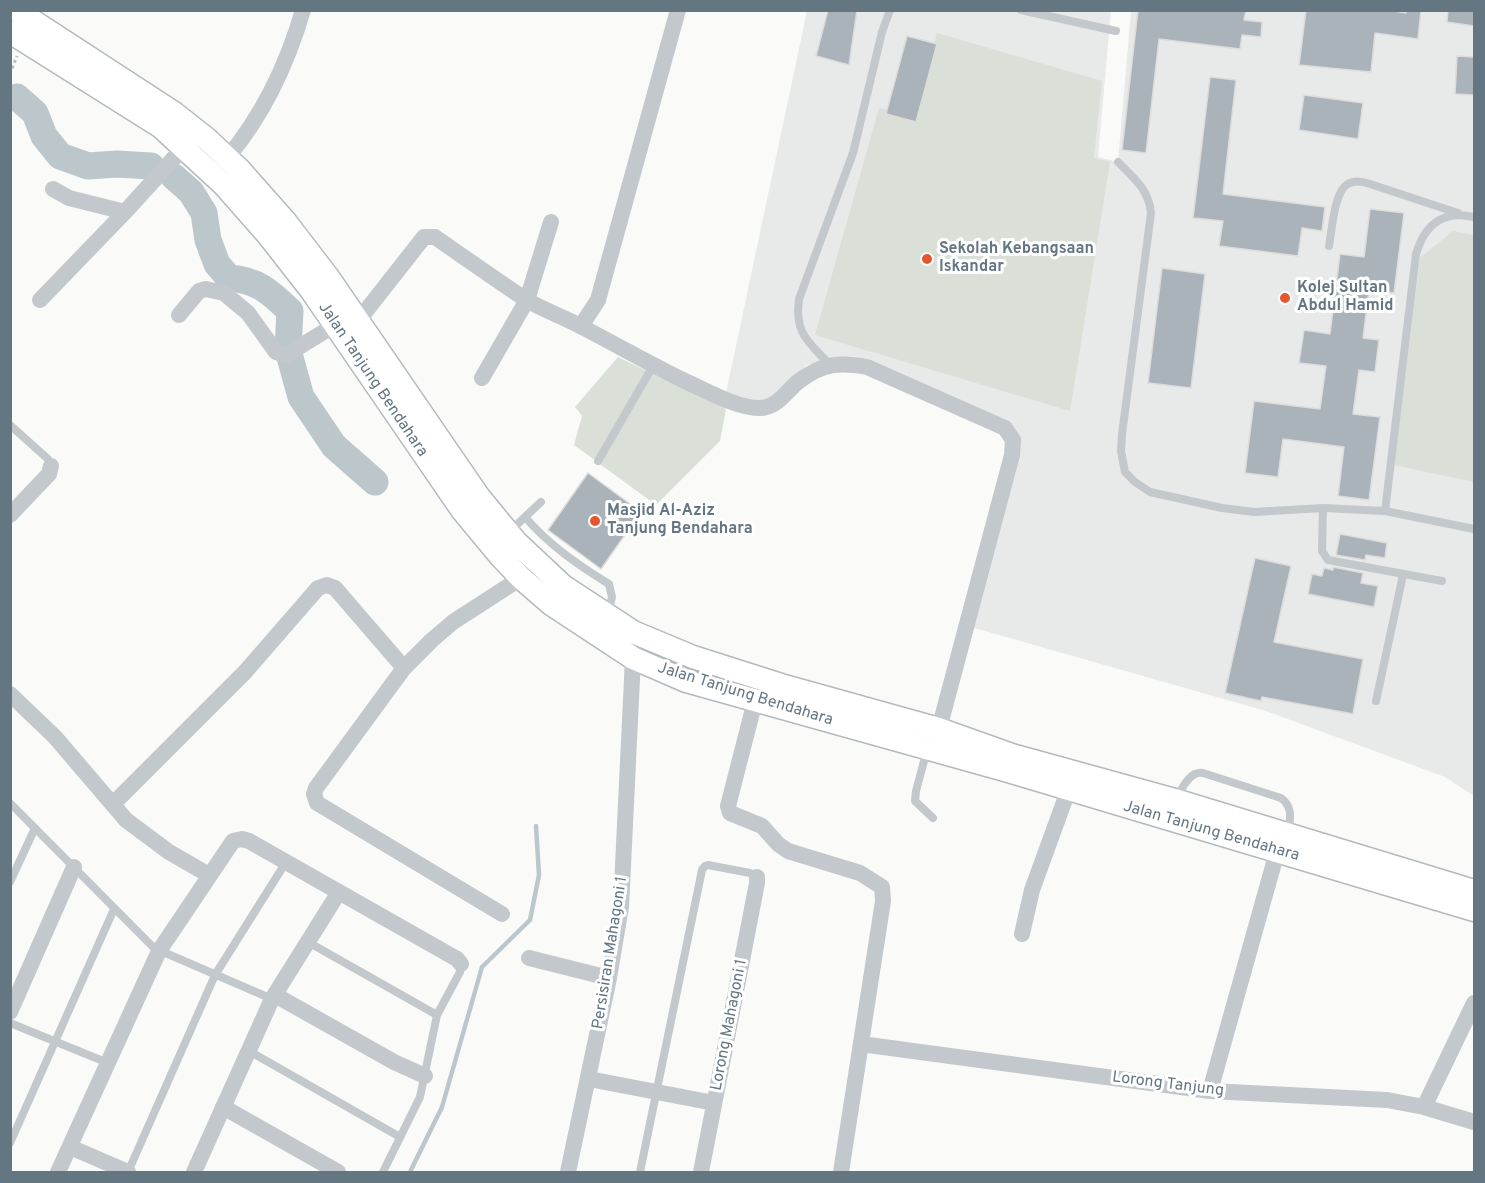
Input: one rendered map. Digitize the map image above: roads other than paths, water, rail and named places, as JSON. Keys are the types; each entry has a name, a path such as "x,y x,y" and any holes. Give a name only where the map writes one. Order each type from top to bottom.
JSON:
{"main road":[{"name":"Jalan Tanjung Bendahara","path":"16,10 174,112 227,158 285,221 328,277 479,497 508,532 563,586 606,616 633,632 693,657 844,704 939,729 1012,755 1175,800 1283,843 1474,910"},
{"name":"Jalan Tanjung Bendahara","path":"10,32 161,127 224,184 268,234 335,326 462,510 521,578 551,604 633,658 686,681 1008,771 1068,791 1474,891"}],"street":[{"path":"227,158 261,113 279,78 303,10"},
{"path":"581,326 598,300 678,10"},
{"path":"40,300 184,147"},
{"path":"53,189 69,198 125,212"},
{"path":"482,378 527,300 551,222"},
{"path":"358,321 424,237 430,236 435,237 527,300 581,326 653,366 718,396 760,408 775,403 788,394 798,381 820,368 843,362 867,367 1005,428 1013,440 1012,456 939,729"},
{"path":"179,315 199,291 206,289 224,293 248,314 276,352 289,354 335,326"},
{"path":"10,515 49,474 51,466"},
{"path":"502,914 317,803 315,798 316,788 405,668 453,622 521,578"},
{"path":"113,804 245,672 318,588 327,585 335,588 405,668"},
{"name":"Persisiran Mahagoni 1","path":"568,1173 589,1079 621,907 633,658"},
{"path":"10,694 55,737 126,820 148,837 209,875"},
{"path":"756,701 728,806 730,813 762,826 777,844 788,851 860,873 882,887 883,901 841,1173"},
{"path":"1022,934 1032,890 1068,791"},
{"path":"58,1173 159,951 228,846 237,840 249,842 286,862 457,959 461,964"},
{"path":"1210,1092 1283,843"},
{"path":"10,1012 14,994 74,867"},
{"name":"Lorong Mahagoni 1","path":"701,1173 757,877"},
{"path":"194,1173 274,997 339,892"},
{"path":"529,957 609,978"},
{"path":"274,997 394,1062 425,1076"},
{"path":"1424,1107 1474,1003"},
{"name":"Lorong Tanjung","path":"861,1044 1210,1092 1377,1099 1424,1107 1474,1122"},
{"path":"589,1079 714,1103"},
{"path":"223,1107 338,1173"},
{"path":"70,1147 128,1173"}],"lane":[{"path":"830,365 804,336 800,328 799,299 853,153 882,32 890,10"},
{"path":"1021,10 1116,31"},
{"path":"1119,162 1144,189 1151,204 1122,434 1121,451 1125,472 1150,492 1222,508 1254,512 1323,508 1385,511 1474,529"},
{"path":"1329,246 1338,197 1349,183 1370,184 1474,217"},
{"path":"1385,511 1416,254 1426,230 1435,223 1458,213"},
{"path":"598,461 653,366"},
{"path":"11,426 48,459 51,466"},
{"path":"508,532 541,502"},
{"path":"1323,508 1322,551 1328,560 1442,581"},
{"path":"525,517 566,556 609,584 612,602 606,616"},
{"path":"1376,701 1403,574"},
{"path":"927,750 915,801 933,818"},
{"path":"1175,800 1192,774 1197,772 1281,798 1288,803 1290,810 1283,843"},
{"path":"10,803 149,944 159,951 215,975 274,997"},
{"path":"10,882 35,828"},
{"path":"128,1173 215,975 286,862"},
{"path":"640,1173 702,870 708,865 750,873 757,877"},
{"path":"10,1143 114,909"},
{"path":"308,942 437,1016"},
{"path":"383,1173 420,1097 437,1016 460,972 461,964"},
{"path":"10,1023 108,1064"},
{"path":"249,1050 400,1137"}],"waterway":[{"path":"17,97 35,113 44,136 60,156 88,166 117,164 151,166"},
{"path":"174,177 191,192 204,213 208,240 217,264 229,278 256,284 290,311 288,350 301,397 334,446 375,482"},
{"path":"410,1172 442,1107 482,967 530,920 539,875 536,826"}],"place":[{"name":"Sekolah Kebangsaan Iskandar","path":"927,259"},
{"name":"Kolej Sultan Abdul Hamid","path":"1285,298"},
{"name":"Masjid Al-Aziz Tanjung Bendahara","path":"595,521"}]}
